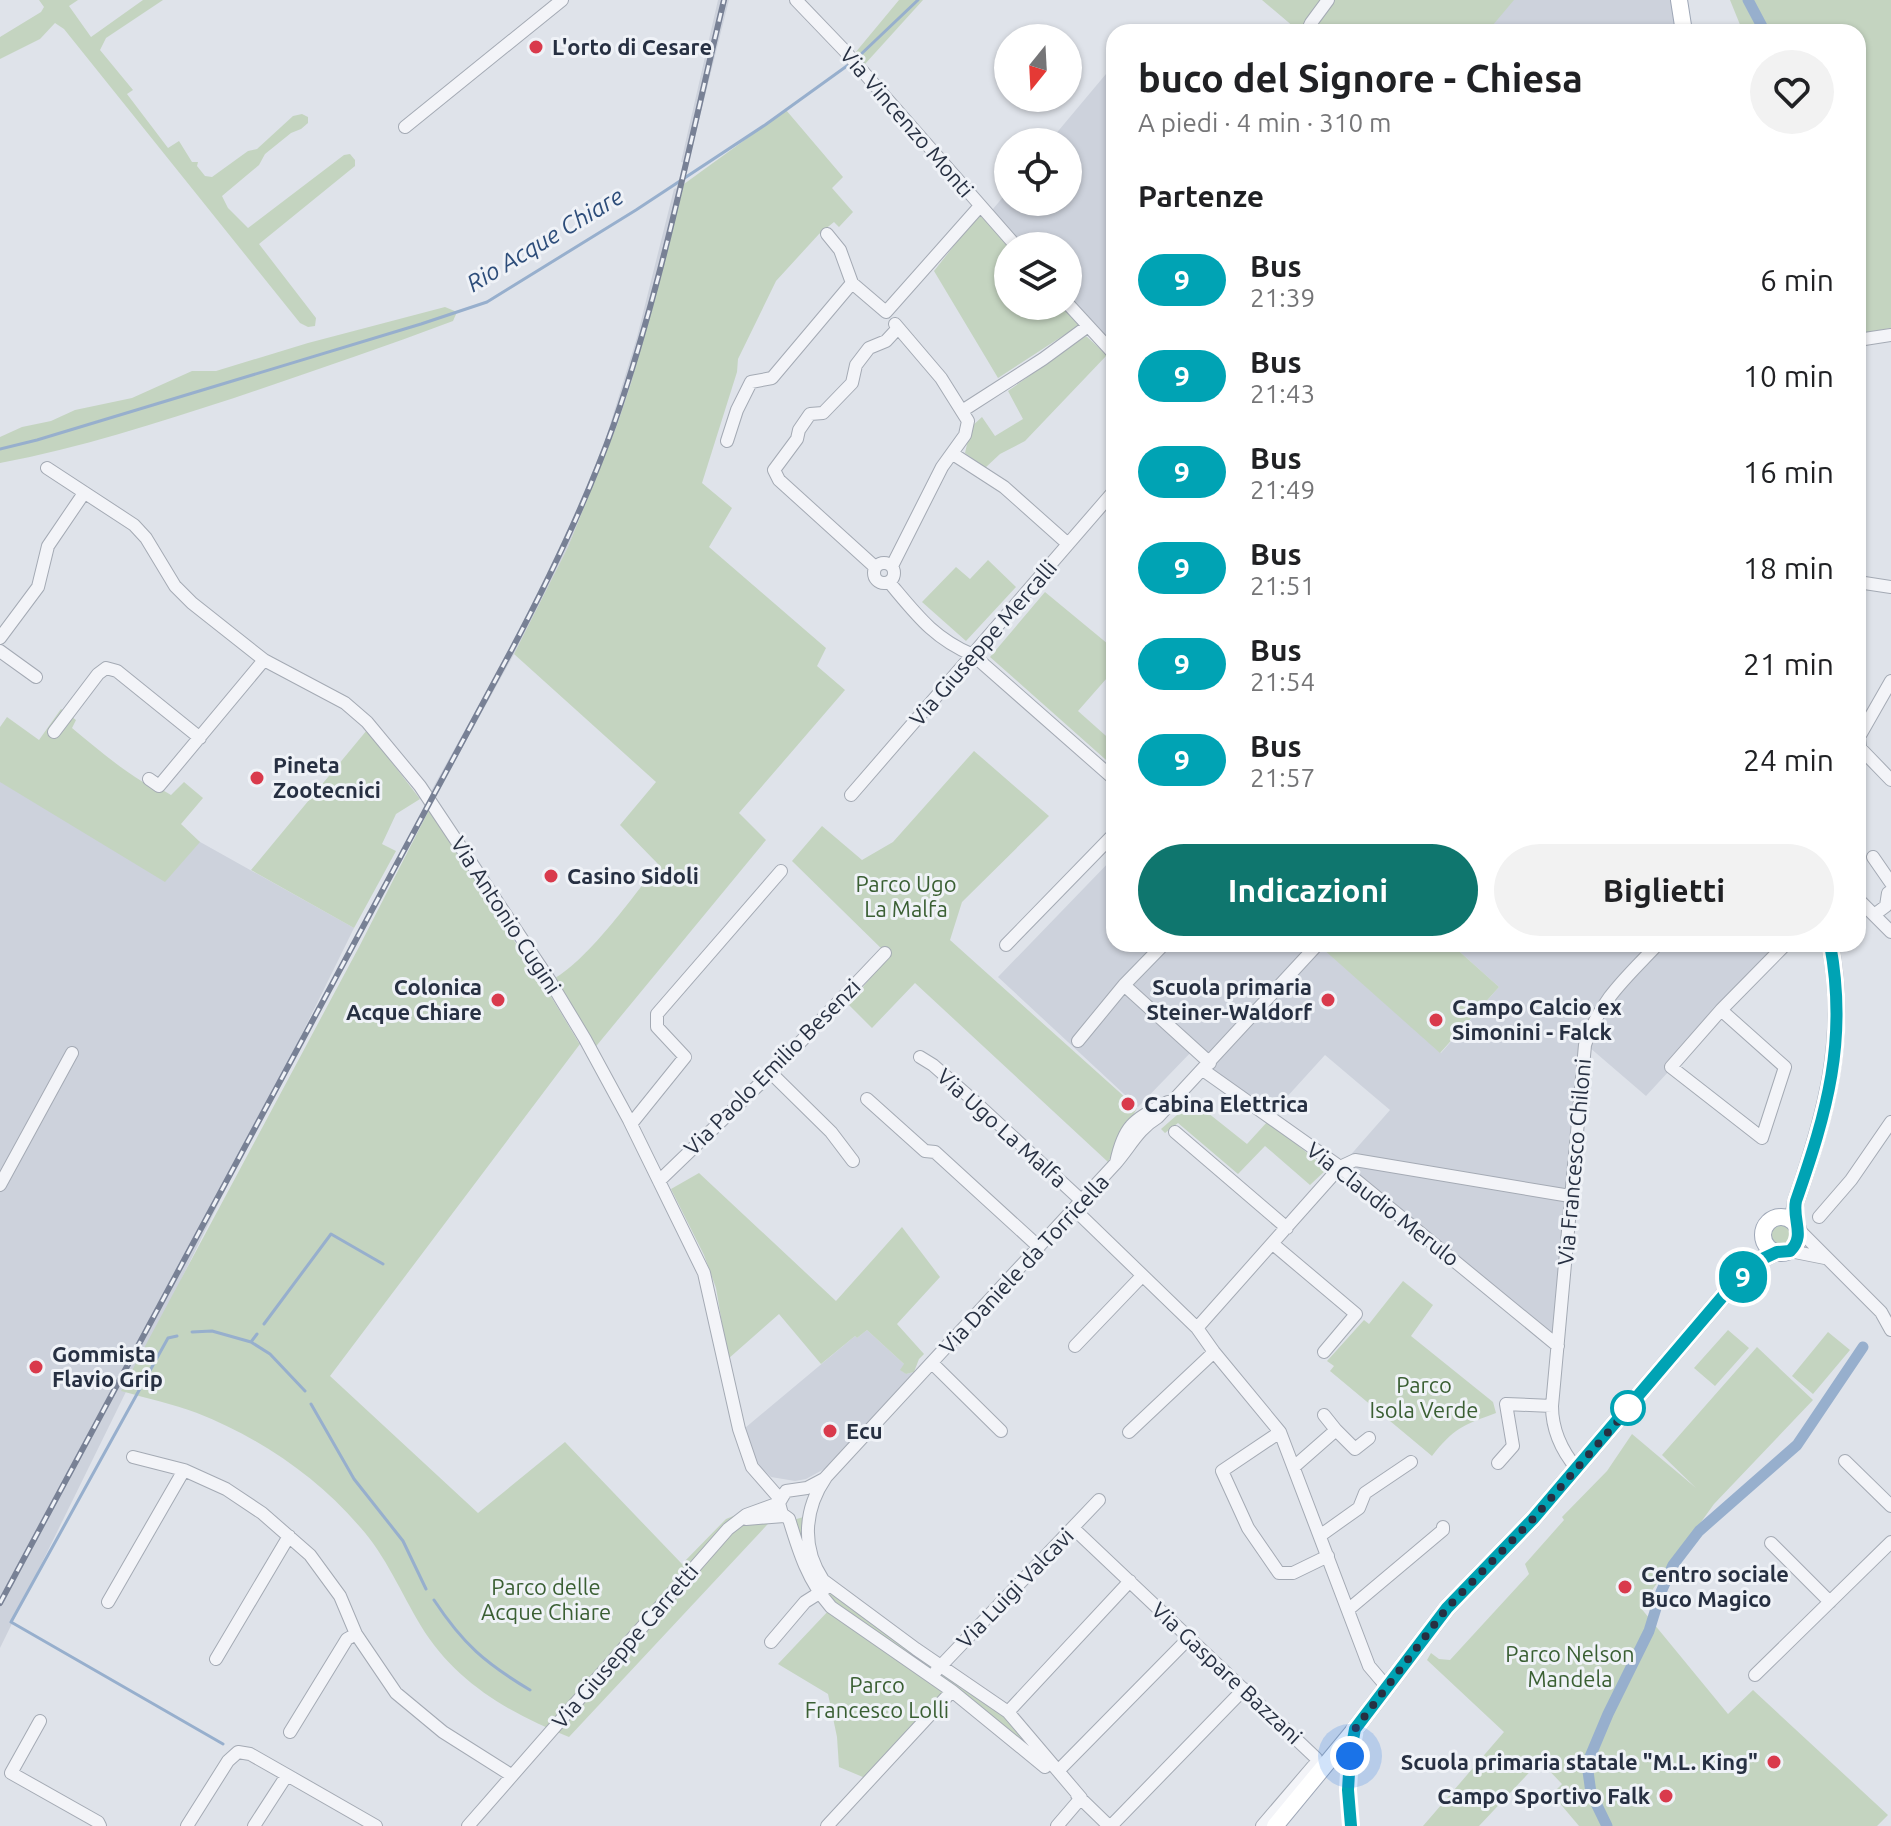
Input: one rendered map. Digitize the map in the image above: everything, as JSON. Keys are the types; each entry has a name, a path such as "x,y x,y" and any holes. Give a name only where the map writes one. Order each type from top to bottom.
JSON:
{"main road":[{"path":"1679,0 1683,24"},
{"path":"1275,1826 1355,1729 1447,1608 1533,1519 1729,1289 1760,1260 1784,1252 1798,1242 1794,1213 1803,1174 1825,1111 1836,1054 1837,980 1832,952"},
{"path":"1729,1289 1765,1224 1775,1217 1792,1185 1803,1174"},
{"path":"1775,1217 1787,1217 1798,1227"},
{"path":"1763,1230 1765,1244 1784,1252"}],"street":[{"path":"405,127 562,0"},
{"name":"Via Vincenzo Monti","path":"796,0 844,50 1003,232"},
{"path":"1312,24 1328,0"},
{"path":"886,312 980,206"},
{"path":"827,234 840,250 852,283 886,312 941,378 968,421 965,435 942,467 892,566 894,576 889,582"},
{"path":"727,441 737,410 751,382 772,378 852,283"},
{"path":"1082,319 1106,345"},
{"path":"962,411 1088,326"},
{"path":"898,328 886,341 869,348 856,365 852,383 823,413 810,414 797,439 774,470 779,480 875,567 875,578 879,582 889,582 918,616 949,645 973,655 1106,772"},
{"path":"1866,339 1891,335"},
{"path":"953,454 1004,487 1068,544"},
{"name":"Via Antonio Cugini","path":"47,468 134,525 146,538 175,586 197,607 264,660 345,703 367,722 399,759 550,981 631,1124 704,1273 739,1429 752,1467 779,1501 809,1577 1008,1712 1081,1798"},
{"path":"0,638 40,584 48,546 84,493"},
{"name":"Via Giuseppe Mercalli","path":"851,795 1106,500"},
{"path":"875,567 881,563 892,566"},
{"path":"1866,583 1891,587"},
{"path":"0,651 36,677"},
{"path":"149,779 159,786 264,660"},
{"path":"54,732 98,674 106,668 117,671 200,738"},
{"path":"1866,725 1891,681"},
{"path":"1866,754 1891,780"},
{"path":"1006,945 1106,842"},
{"path":"1873,857 1891,883"},
{"path":"631,1124 685,1057 657,1027 657,1014 781,871"},
{"path":"1874,915 1886,906 1891,891"},
{"path":"1866,907 1891,932"},
{"path":"1078,1041 1124,985 1156,952"},
{"name":"Via Daniele da Torricella","path":"810,1510 826,1477 1115,1164 1129,1126 1139,1117 1174,1099 1311,952"},
{"name":"Via Francesco Chiloni","path":"1577,1469 1554,1430 1552,1406 1585,1045 1603,1002 1650,952"},
{"path":"1721,1010 1785,1067 1762,1138 1671,1067 1721,1010 1779,952"},
{"name":"Via Paolo Emilio Besenzi","path":"659,1181 771,1073 885,953"},
{"name":"Via Claudio Merulo","path":"1124,985 1207,1066 1340,1167 1558,1346"},
{"path":"0,1185 72,1053"},
{"name":"Via Ugo La Malfa","path":"920,1057 974,1101 1078,1205 1142,1276 1197,1328 1280,1432 1369,1666 1386,1686"},
{"path":"771,1073 831,1132 853,1161"},
{"path":"867,1099 925,1151 935,1152 1039,1247"},
{"path":"1819,1217 1851,1180 1891,1122"},
{"path":"1175,1132 1287,1228"},
{"path":"1197,1328 1340,1167 1355,1160 1570,1196"},
{"path":"1798,1227 1825,1258 1886,1307 1891,1330"},
{"path":"1273,1244 1356,1314 1324,1352"},
{"path":"1784,1252 1825,1258"},
{"path":"1075,1346 1142,1276"},
{"path":"1129,1432 1214,1352"},
{"name":"Via Daniele da Torricella","path":"932,1363 1001,1431"},
{"path":"1498,1463 1513,1446 1506,1404 1552,1406"},
{"path":"1324,1415 1355,1449 1369,1438"},
{"path":"1295,1466 1336,1430"},
{"path":"1280,1432 1222,1471 1248,1528 1279,1573 1293,1573 1328,1556"},
{"path":"133,1457 184,1470 226,1489 262,1513 310,1555 340,1596 356,1634 396,1693 443,1732 511,1775"},
{"path":"1845,1461 1891,1506"},
{"path":"1321,1535 1359,1508 1365,1493 1411,1462"},
{"path":"108,1602 184,1470"},
{"name":"Via Daniele da Torricella","path":"796,1489 826,1477"},
{"path":"763,1478 796,1489"},
{"path":"779,1501 796,1489"},
{"name":"Via Antonio Cugini","path":"796,1489 809,1495 809,1547 831,1607 952,1691 1010,1736 1110,1826"},
{"name":"Via Luigi Valcavi","path":"930,1676 1099,1500"},
{"name":"Via Giuseppe Carretti","path":"468,1826 728,1529 746,1515 779,1501"},
{"path":"739,1520 798,1520 810,1510"},
{"path":"1349,1609 1443,1527"},
{"name":"Via Gaspare Bazzani","path":"1073,1528 1316,1758 1315,1764 1262,1826"},
{"path":"216,1659 289,1536"},
{"path":"1755,1675 1891,1542"},
{"path":"1771,1543 1830,1602"},
{"path":"1008,1712 1130,1581"},
{"path":"771,1642 805,1602 824,1589"},
{"path":"290,1732 347,1639 356,1634"},
{"path":"1058,1771 1189,1638"},
{"path":"1110,1826 1244,1689"},
{"path":"827,1826 952,1691"},
{"path":"40,1721 11,1773 98,1822 100,1826"},
{"path":"1351,1826 1348,1790 1355,1729"},
{"path":"187,1826 228,1761 238,1752 250,1754 376,1826"},
{"path":"254,1826 287,1775"},
{"path":"1057,1826 1081,1798"}],"shaded area":[{"path":"718,0 729,0 688,164 681,162"},
{"path":"1264,0 1673,0 1676,24 1291,24"},
{"path":"1106,74 1106,345 1082,319 1082,232 1003,232 988,215 994,208 994,216 1082,216 1082,128 1061,128 1074,112 1082,112 1082,103"},
{"path":"674,189 682,189 675,220 617,425 568,547 514,654 434,799 430,793 563,545 605,441 637,337"},
{"path":"0,730 354,928 0,1648"},
{"path":"1106,865 1106,952 1327,952 1441,1053 1499,987 1460,952 1779,952 1646,1096 1589,1047 1558,1346 1340,1167 1390,1110 1325,1055 1275,1110 1210,1070 1194,1049 1138,1107 998,977"},
{"path":"867,1330 905,1365 901,1370 906,1374 914,1372 826,1468 806,1479 795,1481 771,1477 755,1462 745,1428 855,1336 857,1338"}],"green space":[{"path":"39,0 78,0 69,6 91,37 143,0 163,0 106,38 100,50 133,90 127,94 168,148 179,141 192,162 198,162 197,166 205,176 212,177 248,151 257,149 293,116 302,114 308,117 308,123 265,154 259,165 222,196 228,208 248,228 344,155 350,154 355,166 259,244 316,318 315,326 300,323 64,29 55,23 40,39 0,59 0,37 41,12 44,7"},
{"path":"899,0 923,0 865,64 855,53"},
{"path":"1262,0 1514,0 1494,24 1290,24"},
{"path":"1730,0 1891,0 1891,328 1866,333 1866,24 1740,24"},
{"path":"786,110 843,177 832,188 853,212 839,227 834,222 819,234 776,281 738,359 737,372 702,483 732,508 709,547 826,648 817,666 845,690 739,813 766,840 593,1050 550,981 594,945 658,864 620,825 656,782 514,654 568,547 617,425 684,184"},
{"path":"978,215 983,216 997,232 994,232 994,320 1076,320 1078,326 998,378 934,271"},
{"path":"445,307 457,312 453,321 344,360 147,426 0,463 0,437 22,427 51,421 75,410 132,398 192,371 216,371"},
{"path":"1086,336 1106,354 1025,441 1000,454 985,468 965,453 971,427 982,417 995,436 1023,419 1008,391"},
{"path":"988,560 1016,587 966,641 922,602 956,567 970,579"},
{"path":"1045,592 1106,642 1106,679 1078,711 1106,736 1106,760 990,657"},
{"path":"61,709 76,720 72,728 143,782 171,795 184,782 203,798 181,824 200,842 165,882 0,782 0,727 7,717 39,740"},
{"path":"367,730 420,799 396,814 382,844 396,851 354,928 251,870"},
{"name":"Parco Ugo La Malfa","path":"974,751 1049,816 962,902 950,940 1137,1108 1108,1162 915,983 872,1028 849,1005 888,955 792,861 822,826 862,860 893,842"},
{"name":"Parco delle Acque Chiare","path":"429,810 499,913 498,917 579,1043 583,1040 330,1376 478,1513 565,1442 682,1564 726,1519 763,1504 780,1511 569,1737 526,1718 485,1694 450,1663 421,1626 369,1538 343,1508 306,1475 265,1447 220,1423 188,1410 121,1391"},
{"name":"Campo Calcio ex Simonini - Falck","path":"1326,952 1460,952 1499,987 1440,1053"},
{"path":"1193,1101 1247,1144 1268,1121 1327,1169 1310,1185 1265,1146 1238,1174 1178,1123 1165,1133 1161,1129"},
{"path":"699,1173 836,1301 902,1227 940,1277 897,1324 924,1354 914,1372 906,1374 900,1370 904,1364 867,1330 821,1364 779,1314 728,1359 716,1288 704,1255 671,1189"},
{"path":"1781,1222 1790,1226 1794,1235 1790,1244 1781,1248 1772,1244 1768,1235 1772,1226"},
{"name":"Parco Isola Verde","path":"1403,1281 1433,1305 1411,1336 1493,1402 1496,1413 1460,1428 1432,1456 1330,1371 1334,1366 1327,1361 1364,1320 1369,1324"},
{"path":"1728,1330 1749,1348 1715,1386 1694,1368"},
{"path":"1828,1332 1850,1350 1813,1394 1792,1376"},
{"name":"Parco Nelson Mandela","path":"1757,1347 1813,1400 1714,1504 1640,1607 1728,1714 1753,1690 1888,1815 1877,1826 1579,1826 1552,1794 1562,1784 1540,1761 1479,1826 1423,1826 1504,1732 1427,1660 1431,1653 1439,1659 1450,1660 1529,1574 1525,1564 1564,1520 1562,1517 1607,1471 1632,1434 1696,1488 1662,1455"},
{"name":"Parco Francesco Lolli","path":"807,1516 814,1566 1008,1712 1081,1798 1010,1736 952,1692 870,1780 839,1767 837,1737 828,1694 778,1664 831,1608 819,1593 793,1520"}],"waterway":[{"name":"Rio Acque Chiare","path":"857,58 918,0"},
{"path":"1748,0 1761,24"},
{"name":"Rio Acque Chiare","path":"0,449 487,302 636,210 765,125 851,63"},
{"path":"264,1324 331,1234 383,1264"},
{"path":"192,1332 212,1331 251,1342 257,1334"},
{"path":"177,1336 168,1338 11,1622 223,1744"},
{"path":"251,1342 270,1354 305,1391"},
{"path":"1607,1826 1591,1793 1587,1764 1649,1631 1673,1565 1699,1531 1797,1445 1863,1347"},
{"path":"311,1404 354,1479 403,1541 426,1589"},
{"path":"434,1600 476,1651 530,1690"}],"railway":[{"path":"0,1603 511,651 567,539 614,424 647,319 724,0"}],"bus line":[{"name":"9","path":"1351,1826 1348,1790 1355,1729 1415,1649 1447,1608 1548,1502 1729,1289 1760,1260 1777,1252 1790,1251 1798,1242 1799,1230 1794,1213 1796,1201 1825,1111 1836,1054 1837,980 1832,952"}],"place":[{"name":"L'orto di Cesare","path":"536,47"},
{"name":"Pineta Zootecnici","path":"257,778"},
{"name":"Casino Sidoli","path":"551,876"},
{"name":"Colonica Acque Chiare","path":"498,1000"},
{"name":"Scuola primaria Steiner-Waldorf","path":"1328,1000"},
{"name":"Campo Calcio ex Simonini - Falck","path":"1436,1020"},
{"name":"Cabina Elettrica","path":"1128,1104"},
{"name":"Gommista Flavio Grip","path":"36,1367"},
{"name":"Ecu","path":"830,1431"},
{"name":"Centro sociale Buco Magico","path":"1625,1587"},
{"name":"Scuola primaria statale \"M.L. King\"","path":"1774,1762"},
{"name":"Campo Sportivo Falk","path":"1666,1796"}],"route":[{"path":"1350,1756 1355,1729 1447,1608 1533,1519 1636,1400 1628,1408"}]}
